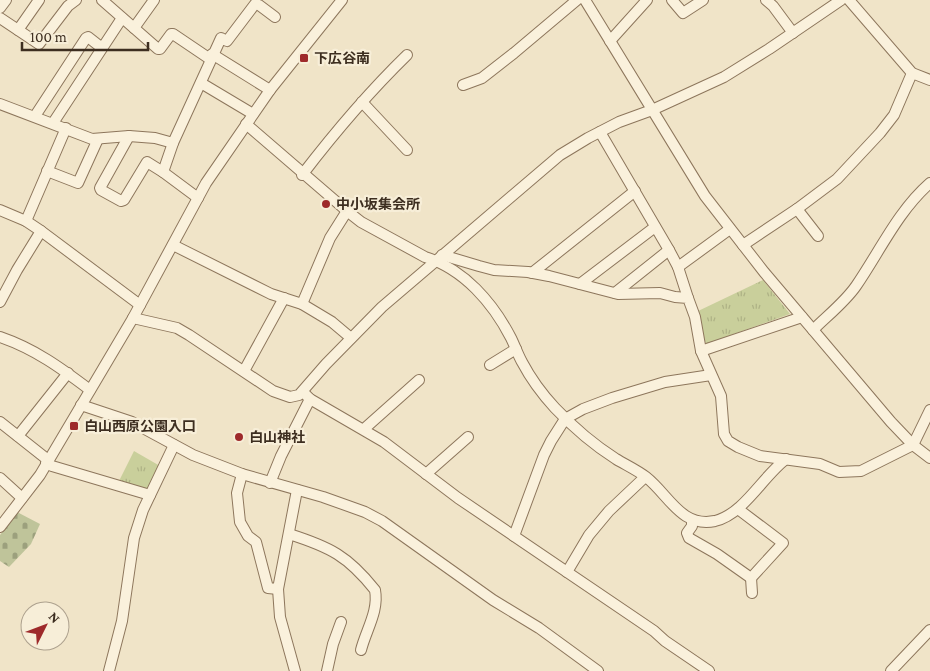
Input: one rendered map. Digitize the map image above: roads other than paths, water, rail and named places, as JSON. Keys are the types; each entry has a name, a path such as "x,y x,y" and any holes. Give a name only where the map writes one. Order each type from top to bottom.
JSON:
{"street":[{"path":"0,8 6,0"},
{"path":"18,30 40,0"},
{"path":"102,0 158,49 173,34 270,90"},
{"path":"134,28 154,0"},
{"path":"0,527 47,462 81,406 133,318 206,183 252,114 342,0"},
{"path":"463,85 482,78 577,0"},
{"path":"585,0 705,196 802,317 891,422 913,445 930,458"},
{"path":"610,41 646,0"},
{"path":"672,0 683,13 702,0"},
{"path":"766,0 773,6 793,33"},
{"path":"270,483 316,374 386,304 439,258 560,156 619,122 652,110 724,77 842,0"},
{"path":"849,0 912,73 930,80"},
{"path":"0,18 41,44 68,2"},
{"path":"163,172 173,143 201,83 211,56 221,38 227,41 255,4 275,18"},
{"path":"53,123 122,18"},
{"path":"35,116 86,38 88,37 102,48"},
{"path":"302,175 374,87 407,55"},
{"path":"743,245 797,209 837,179 880,133 894,115 912,73"},
{"path":"201,83 252,114"},
{"path":"362,102 407,150"},
{"path":"0,104 92,139 129,136 155,138 173,143"},
{"path":"246,124 302,175 347,211 362,222 417,253 494,270 532,273 614,293 660,293 688,298"},
{"path":"26,221 66,128"},
{"path":"600,132 678,267 695,317 701,351 721,396 724,434 728,441 760,456 820,464 839,472 861,471 913,445 930,410"},
{"path":"129,136 100,188 101,190 121,201 124,200 147,162 198,198"},
{"path":"47,172 78,183 98,139"},
{"path":"813,330 855,288 890,232 918,194 930,183"},
{"path":"532,273 635,191"},
{"path":"797,209 818,236"},
{"path":"0,210 26,221 41,231 140,305"},
{"path":"302,304 330,238 347,211"},
{"path":"580,284 655,227"},
{"path":"678,267 730,229"},
{"path":"0,302 41,231"},
{"path":"173,245 270,294 302,304 332,322 351,338"},
{"path":"614,293 669,250"},
{"path":"439,258 479,291 500,318 536,386 565,419 590,441 645,476 664,494 677,511 692,520 716,521 738,509 786,459"},
{"path":"244,371 284,298"},
{"path":"701,351 802,317"},
{"path":"133,318 177,328 272,391 282,395 306,395 364,429 709,671"},
{"path":"0,337 54,362 90,390"},
{"path":"490,365 516,349"},
{"path":"18,436 68,373"},
{"path":"514,536 547,448 565,419 593,404 629,392 665,382 711,375"},
{"path":"364,429 419,380"},
{"path":"81,406 132,422 192,455 242,474 346,505 382,521 493,600 539,628 598,671"},
{"path":"1,425 18,436 52,466 150,495"},
{"path":"426,474 468,437"},
{"path":"108,671 122,621 134,538 143,510 174,445"},
{"path":"242,474 237,493 237,511 240,522 248,536 256,542 268,588 278,589"},
{"path":"566,572 589,534 609,511 645,476"},
{"path":"0,478 22,498"},
{"path":"295,671 280,617 278,589 297,490"},
{"path":"738,509 782,543 751,578 752,593"},
{"path":"692,520 692,526 687,534 688,538 717,554 751,578"},
{"path":"289,534 317,543 347,560 375,590 376,596 372,619 364,636 361,650"},
{"path":"326,671 341,622"},
{"path":"891,671 930,630"}],"place":[{"name":"下広谷南","path":"304,58"},
{"name":"中小坂集会所","path":"326,204"},
{"name":"白山西原公園入口","path":"74,426"},
{"name":"白山神社","path":"239,437"}]}
